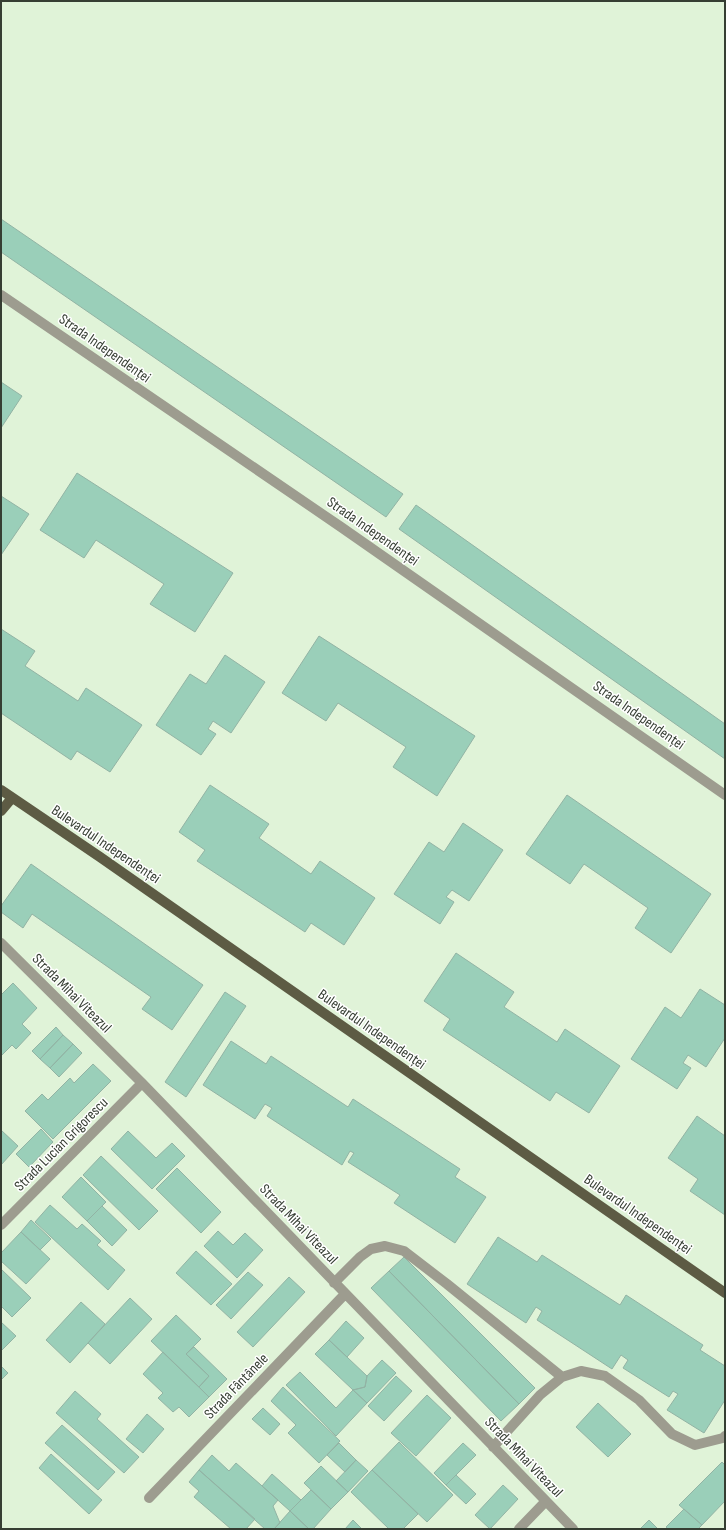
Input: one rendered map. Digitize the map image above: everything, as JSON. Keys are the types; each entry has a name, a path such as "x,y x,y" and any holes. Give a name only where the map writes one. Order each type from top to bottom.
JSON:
{"main road":[{"name":"Bulevardul Independenței","path":"1,790 100,857 725,1293"},
{"path":"1,811 12,798"}],"street":[{"name":"Strada Independenței","path":"1,295 341,527 725,794"},
{"name":"Strada Mihai Viteazul","path":"1,943 142,1083 573,1529"},
{"name":"Strada Lucian Grigorescu","path":"1,1225 142,1083"},
{"path":"334,1283 360,1257 371,1249 385,1246 404,1251 562,1377"},
{"name":"Strada Fântânele","path":"149,1498 345,1294"},
{"path":"493,1446 540,1395 562,1377 581,1371 605,1376 639,1400 672,1434 695,1445 723,1438 725,1436"},
{"path":"519,1529 546,1501"}],"building":[{"path":"1,219 403,494 386,517 1,252"},
{"path":"1,382 22,396 1,428"},
{"path":"77,473 233,573 195,632 150,604 164,584 96,540 84,558 40,530"},
{"path":"1,496 29,514 1,555"},
{"path":"416,505 725,724 725,759 399,529"},
{"path":"1,629 35,651 25,666 78,701 86,688 142,725 110,772 77,751 71,760 1,713"},
{"path":"319,636 475,736 437,796 393,767 406,747 338,703 326,721 282,693"},
{"path":"225,655 265,682 231,733 213,721 208,729 216,734 201,755 156,725 190,674 206,684"},
{"path":"210,785 269,824 259,838 311,874 320,861 375,898 344,945 311,923 305,932 197,861 205,850 179,832"},
{"path":"567,795 711,894 671,953 635,928 648,908 584,864 570,884 526,854"},
{"path":"463,823 503,850 469,901 452,890 446,897 454,902 440,924 394,894 429,842 444,852"},
{"path":"31,864 203,985 172,1030 142,1009 151,997 32,914 23,928 1,912 1,906"},
{"path":"456,953 514,992 504,1007 557,1042 565,1029 620,1066 589,1113 556,1092 550,1101 443,1030 450,1019 424,1001"},
{"path":"13,983 37,1008 22,1024 31,1033 16,1049 12,1045 1,1056 1,995"},
{"path":"700,989 725,1005 725,1038 706,1067 688,1055 683,1063 691,1068 677,1089 631,1059 665,1007 681,1018"},
{"path":"225,992 246,1006 186,1097 165,1082"},
{"path":"56,1027 63,1035 40,1059 32,1051"},
{"path":"63,1035 73,1044 50,1068 40,1059"},
{"path":"231,1041 266,1064 271,1056 348,1107 353,1099 460,1169 455,1177 486,1197 455,1243 394,1203 400,1195 348,1162 354,1153 350,1151 342,1165 267,1116 272,1108 265,1104 255,1119 203,1085"},
{"path":"73,1044 82,1053 59,1077 50,1068"},
{"path":"93,1064 111,1081 53,1139 25,1111 42,1094 48,1100 70,1078 74,1083"},
{"path":"697,1116 725,1136 725,1215 690,1191 698,1179 668,1158"},
{"path":"41,1129 53,1142 29,1167 16,1154"},
{"path":"1,1130 18,1146 1,1165"},
{"path":"128,1131 156,1158 172,1143 185,1156 152,1189 111,1149"},
{"path":"101,1156 158,1211 139,1230 83,1175"},
{"path":"177,1168 221,1212 201,1233 156,1189"},
{"path":"81,1177 106,1202 87,1221 62,1197"},
{"path":"50,1205 77,1229 82,1224 101,1241 97,1245 125,1270 108,1290 35,1222"},
{"path":"102,1206 127,1230 112,1246 87,1221"},
{"path":"31,1220 51,1239 40,1250 21,1232"},
{"path":"218,1231 233,1245 245,1233 263,1250 237,1278 204,1246"},
{"path":"21,1232 50,1259 26,1284 1,1261 1,1253"},
{"path":"498,1237 537,1262 542,1255 620,1305 626,1295 703,1345 700,1350 725,1366 725,1400 704,1433 667,1410 678,1394 673,1391 669,1397 623,1368 628,1360 621,1355 612,1369 537,1320 542,1311 536,1307 526,1323 467,1284"},
{"path":"196,1251 232,1284 211,1305 176,1273"},
{"path":"404,1257 535,1388 519,1404 389,1271"},
{"path":"1,1269 31,1298 12,1317 1,1306"},
{"path":"389,1271 519,1404 501,1421 371,1288"},
{"path":"248,1272 263,1285 231,1319 216,1305"},
{"path":"289,1277 305,1292 253,1347 237,1332"},
{"path":"130,1298 152,1319 110,1364 88,1343"},
{"path":"81,1302 105,1324 70,1363 46,1340"},
{"path":"176,1315 201,1339 186,1354 209,1376 199,1387 151,1341"},
{"path":"346,1321 364,1338 347,1357 329,1340"},
{"path":"1,1322 16,1336 2,1350 1,1348"},
{"path":"329,1340 367,1376 365,1387 353,1390 315,1354"},
{"path":"194,1347 227,1379 209,1397 199,1387 209,1376 186,1354"},
{"path":"163,1352 209,1397 189,1417 179,1407 173,1412 158,1398 163,1393 143,1374"},
{"path":"382,1360 396,1373 367,1403 353,1390 365,1387 367,1376"},
{"path":"1,1366 8,1373 2,1379 1,1378"},
{"path":"300,1372 336,1408 353,1390 367,1403 336,1436 286,1385"},
{"path":"396,1376 412,1391 384,1421 368,1406"},
{"path":"283,1387 340,1441 319,1463 288,1433 296,1425 271,1401"},
{"path":"75,1391 101,1414 97,1419 139,1457 124,1473 56,1413"},
{"path":"427,1395 451,1418 416,1456 391,1433"},
{"path":"598,1403 631,1434 608,1457 576,1427"},
{"path":"263,1408 280,1424 270,1435 252,1419"},
{"path":"147,1414 164,1429 143,1453 126,1439"},
{"path":"62,1425 115,1472 98,1490 45,1443"},
{"path":"399,1442 453,1495 427,1522 372,1470"},
{"path":"339,1443 356,1460 345,1472 327,1455"},
{"path":"463,1443 476,1455 446,1485 434,1473"},
{"path":"51,1454 102,1500 89,1514 39,1468"},
{"path":"212,1455 229,1471 236,1463 278,1500 273,1506 280,1523 274,1529 265,1529 199,1470"},
{"path":"356,1460 368,1471 348,1492 336,1481"},
{"path":"722,1462 725,1465 725,1501 702,1525 679,1505"},
{"path":"321,1466 348,1492 331,1509 304,1483"},
{"path":"199,1470 255,1519 246,1529 231,1529 194,1497 199,1491 189,1482"},
{"path":"372,1470 418,1514 403,1529 389,1529 351,1492"},
{"path":"272,1474 301,1500 290,1511 262,1486"},
{"path":"456,1475 476,1494 466,1504 446,1485"},
{"path":"503,1485 518,1499 490,1529 475,1515"},
{"path":"311,1490 331,1509 313,1529 309,1529 290,1511"},
{"path":"684,1509 702,1525 698,1529 668,1529 666,1527"},
{"path":"290,1511 309,1529 274,1529"},
{"path":"353,1520 362,1529 345,1529"},
{"path":"649,1520 658,1529 640,1529"}]}
